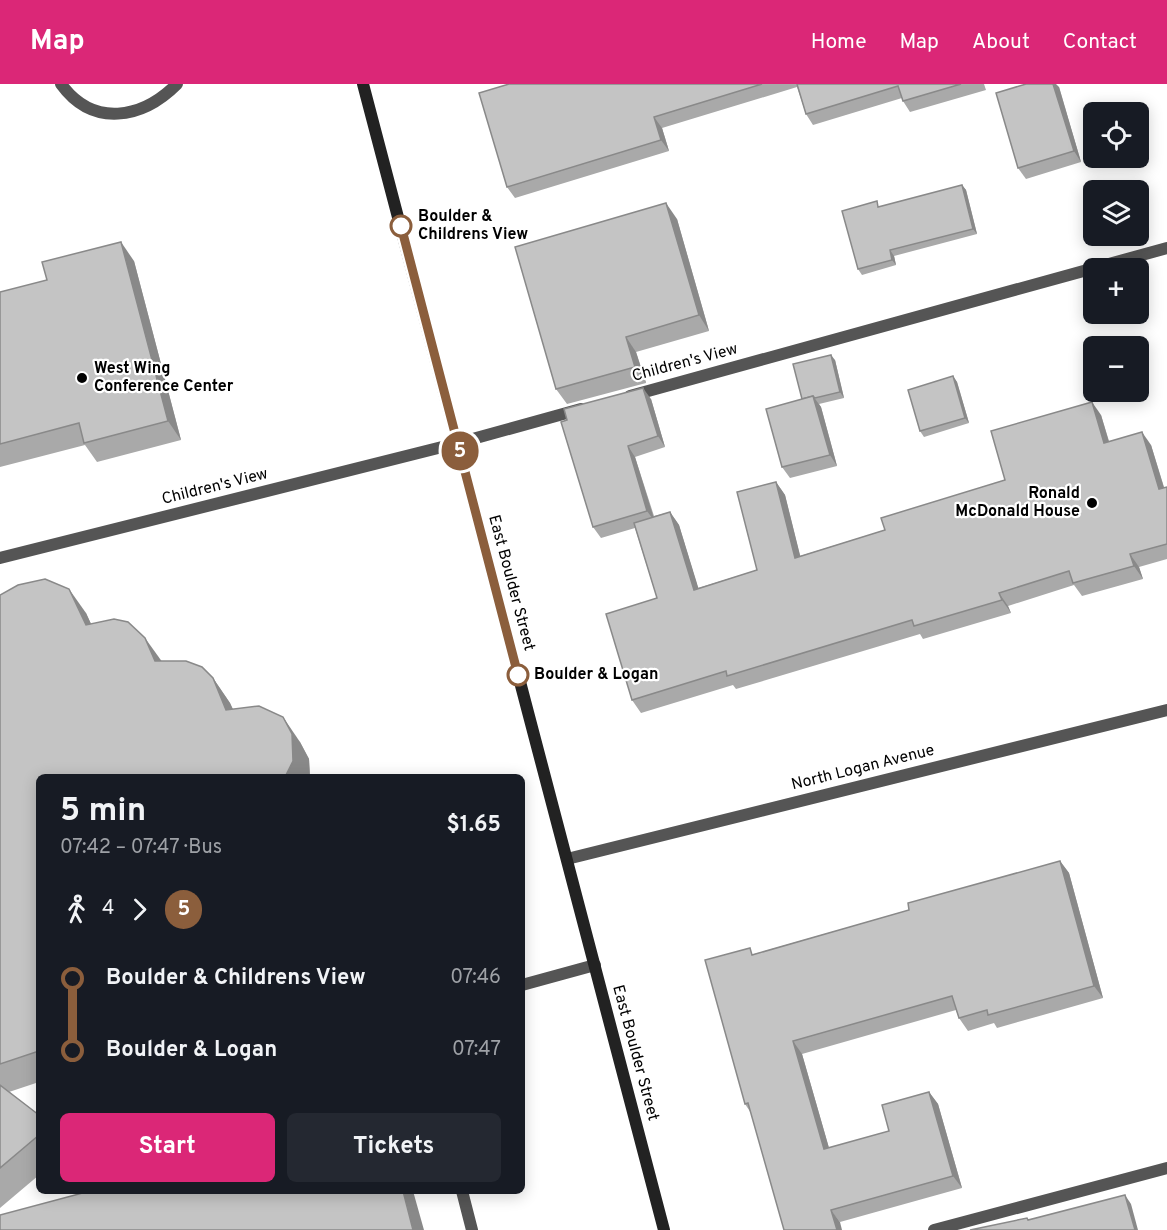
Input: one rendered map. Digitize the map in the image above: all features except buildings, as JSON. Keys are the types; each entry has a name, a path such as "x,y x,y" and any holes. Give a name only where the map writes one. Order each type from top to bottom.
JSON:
{"street":[{"path":"61,84 68,94 89,108 114,114 139,111 161,100 177,84"},
{"name":"East Boulder Street","path":"363,84 664,1230"},
{"name":"Children's View","path":"614,400 1167,248"},
{"name":"Children's View","path":"0,558 458,443 591,406"},
{"name":"North Logan Avenue","path":"567,859 1167,710"},
{"path":"525,984 595,966"},
{"path":"934,1230 1167,1168"},
{"path":"463,1194 472,1230"}],"bus line":[{"name":"5","path":"401,226 518,675"}],"place":[{"name":"Boulder & Childrens View","path":"401,226"},
{"name":"West Wing Conference Center","path":"82,378"},
{"name":"Ronald McDonald House","path":"1092,503"},
{"name":"Boulder & Logan","path":"518,675"}]}
